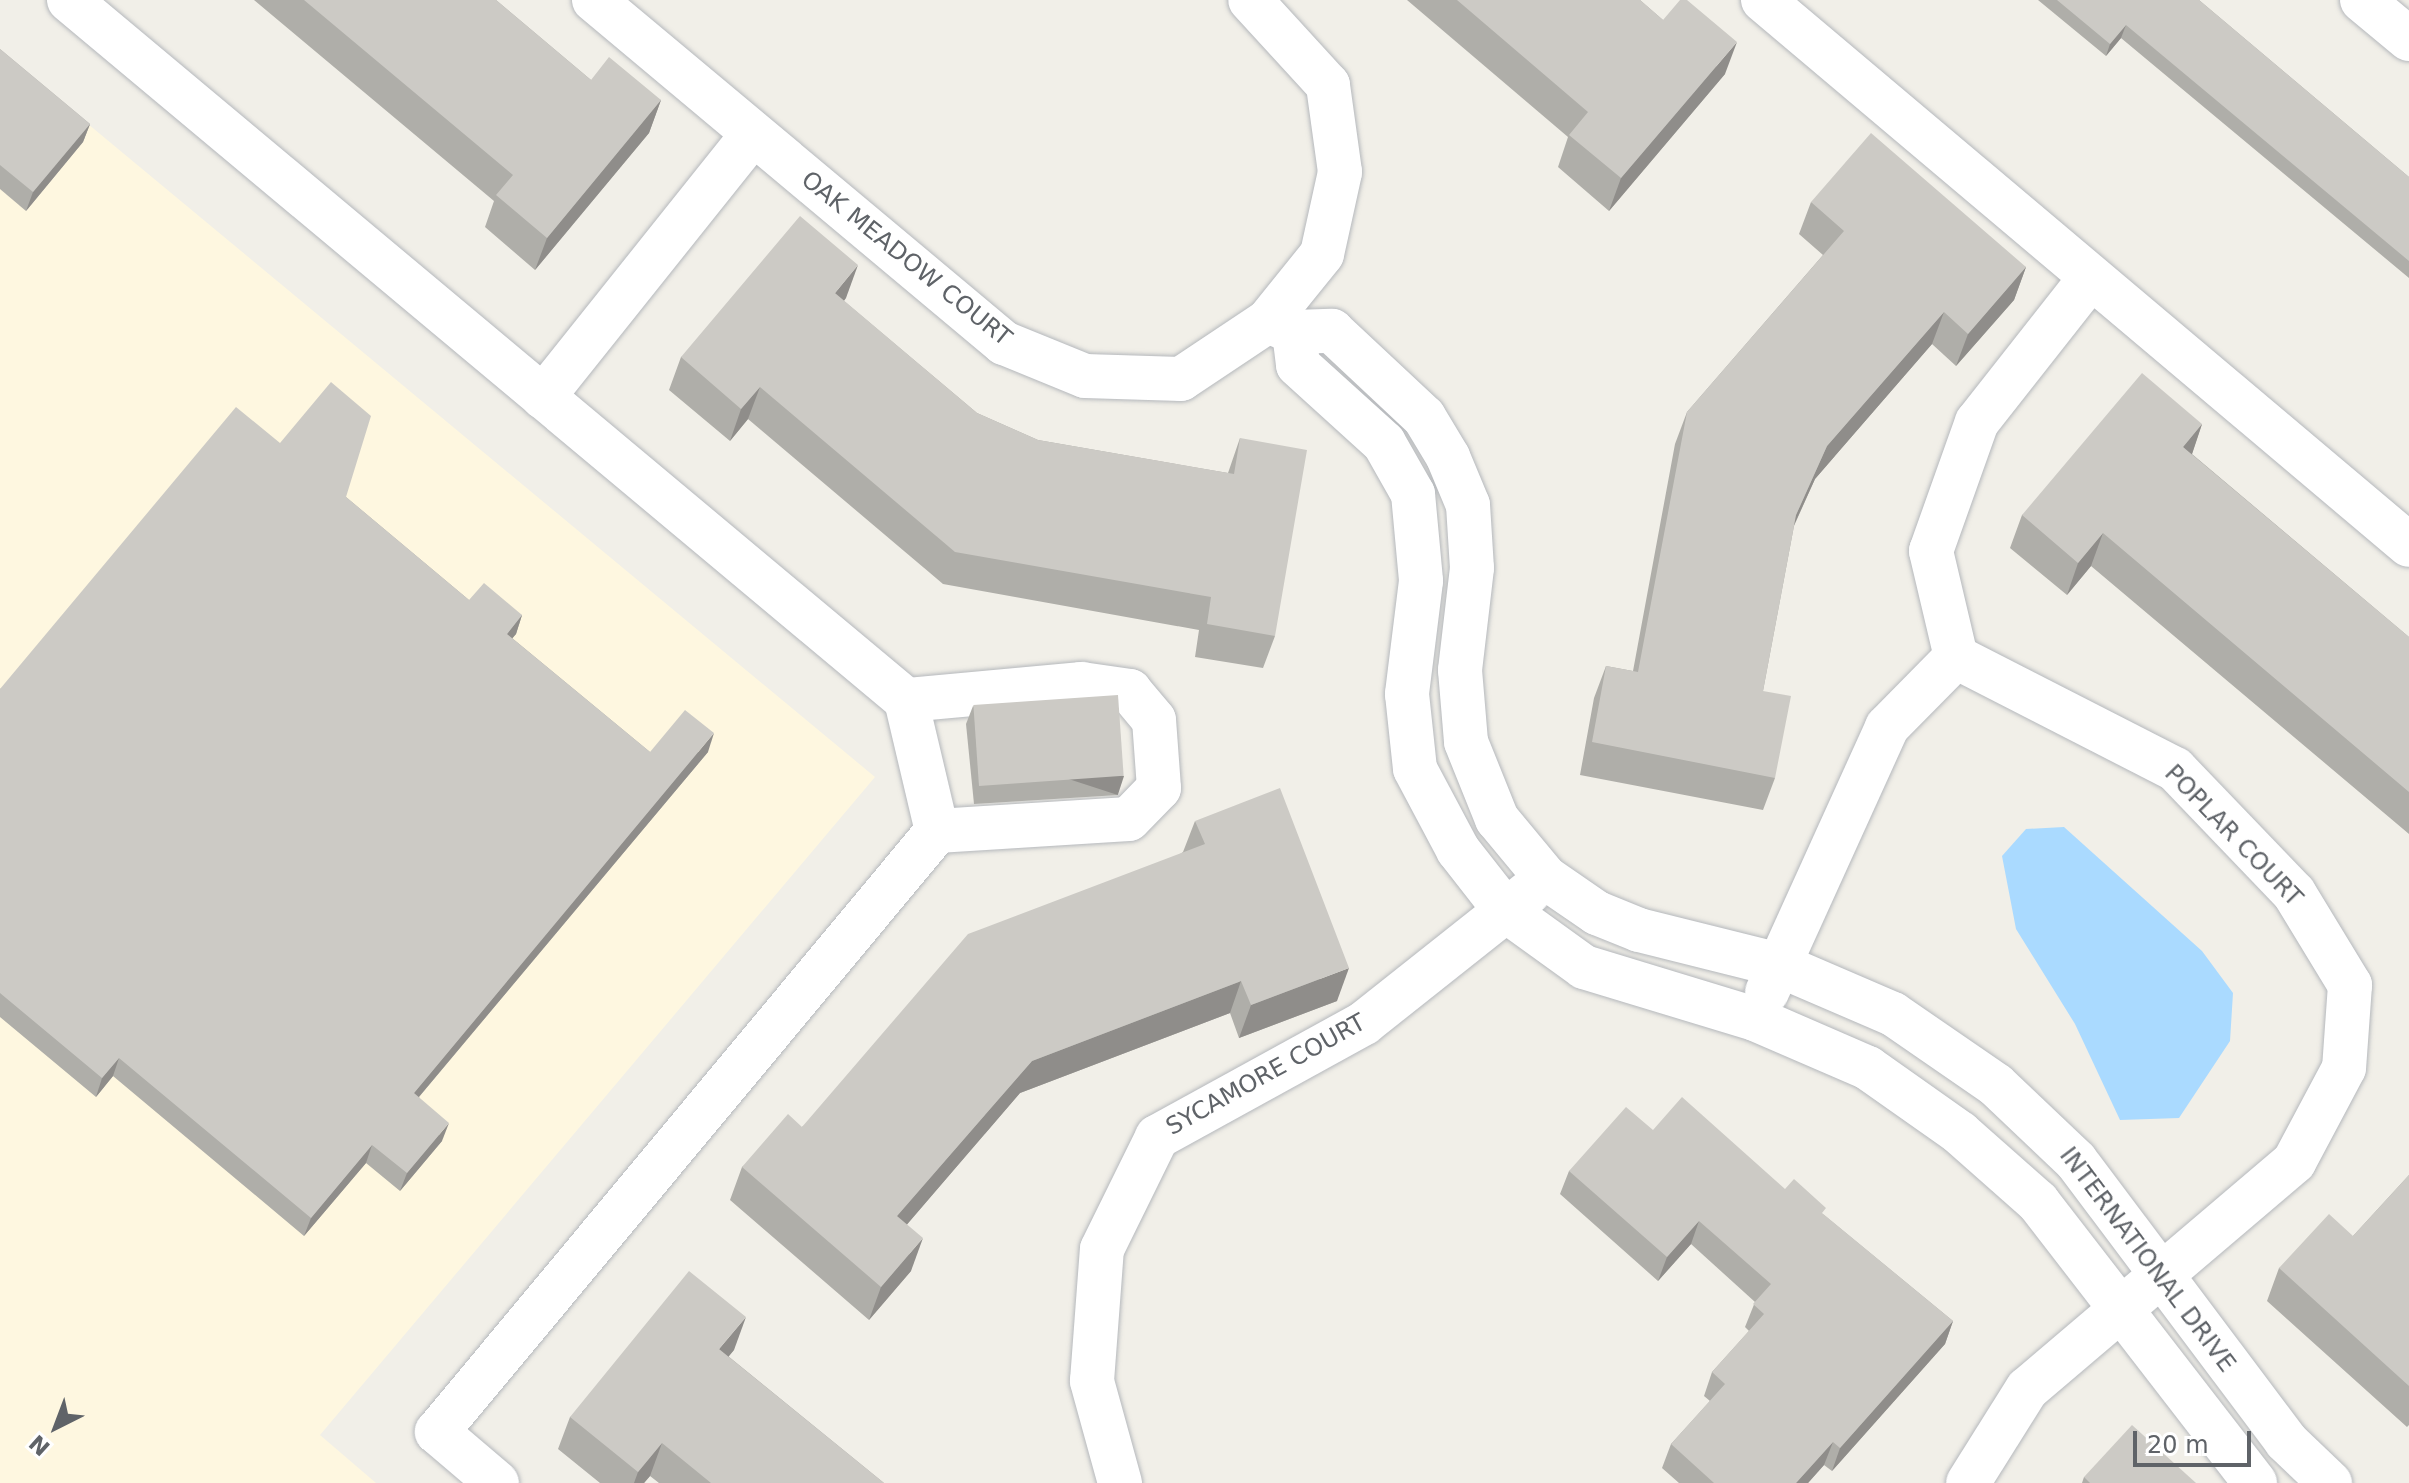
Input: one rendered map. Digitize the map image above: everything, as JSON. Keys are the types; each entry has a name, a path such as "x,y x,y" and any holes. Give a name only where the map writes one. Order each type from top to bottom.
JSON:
{"street":[{"path":"69,0 906,700 937,831"},
{"name":"OAK MEADOW COURT","path":"594,0 1004,343 1085,376 1181,379 1281,326 1322,254 1340,172 1328,85 1250,0"},
{"path":"1763,0 2409,545"},
{"path":"2362,0 2409,39"},
{"path":"543,397 752,135"},
{"path":"1755,1019 1887,727 1956,657 1931,551 1977,422 2091,277"},
{"path":"1281,326 1298,365 1384,443 1413,494 1421,581 1407,694 1415,769 1458,850 1505,910 1584,967 1755,1019 1868,1068 1960,1133 2038,1202 2255,1483"},
{"name":"INTERNATIONAL DRIVE","path":"1281,326 1332,331 1424,417 1448,457 1468,505 1472,568 1460,670 1466,742 1497,819 1546,878 1597,913 1639,930 1779,965 1893,1014 1996,1085 2076,1161 2160,1278 2286,1441 2330,1483"},
{"name":"POPLAR COURT","path":"1956,657 2175,769 2294,893 2350,985 2344,1068 2294,1162 2122,1312"},
{"path":"497,1483 437,1432 937,831 1129,819 1159,788 1154,720 1130,691 1082,684 906,700"},
{"name":"SYCAMORE COURT","path":"1120,1483 1092,1381 1102,1249 1157,1137 1364,1023 1546,878"},
{"path":"1968,1483 2027,1389 2122,1312"}],"shaded area":[{"path":"0,51 875,777 320,1435 376,1483 0,1483"}],"water":[{"path":"2064,827 2202,951 2233,993 2230,1041 2179,1118 2120,1120 2075,1024 2016,929 2002,856 2026,829"}],"building":[{"path":"304,0 496,0 591,80 609,57 661,100 547,238 496,195 513,175"},
{"path":"1457,0 1640,0 1663,20 1680,0 1687,0 1737,42 1621,178 1569,135 1588,112"},
{"path":"2057,0 2199,0 2409,177 2409,261 2126,25 2110,44"},
{"path":"0,49 90,124 33,192 0,165"},
{"path":"1871,133 2026,267 1968,334 1944,312 1827,446 1796,515 1763,691 1791,696 1775,778 1592,742 1606,666 1638,672 1687,412 1844,231 1811,202"},
{"path":"800,216 858,265 835,293 977,413 1038,440 1234,474 1240,438 1307,450 1275,636 1207,624 1211,597 955,552 760,387 741,409 681,357"},
{"path":"2142,373 2202,424 2183,447 2409,637 2409,792 2103,533 2078,563 2022,515"},
{"path":"331,382 371,416 346,497 469,600 484,583 522,615 507,634 650,752 685,710 714,733 414,1093 449,1123 407,1173 372,1145 311,1218 119,1058 102,1078 0,993 0,689 236,407 280,443"},
{"path":"1118,695 1124,776 979,786 973,705"},
{"path":"1280,788 1349,968 1251,1005 1241,981 1032,1061 897,1216 923,1238 881,1287 742,1167 788,1114 802,1127 968,934 1205,844 1195,821"},
{"path":"1682,1097 1785,1189 1794,1179 1826,1208 1822,1213 1953,1321 1840,1448 1833,1442 1796,1483 1714,1483 1671,1444 1725,1384 1712,1372 1764,1314 1753,1304 1771,1284 1699,1221 1667,1257 1569,1171 1626,1107 1653,1130"},
{"path":"2409,1175 2409,1386 2279,1268 2329,1214 2353,1236"},
{"path":"689,1271 746,1317 719,1349 884,1483 711,1483 662,1443 638,1472 570,1417"},
{"path":"2132,1425 2196,1483 2090,1483 2084,1477"}]}
